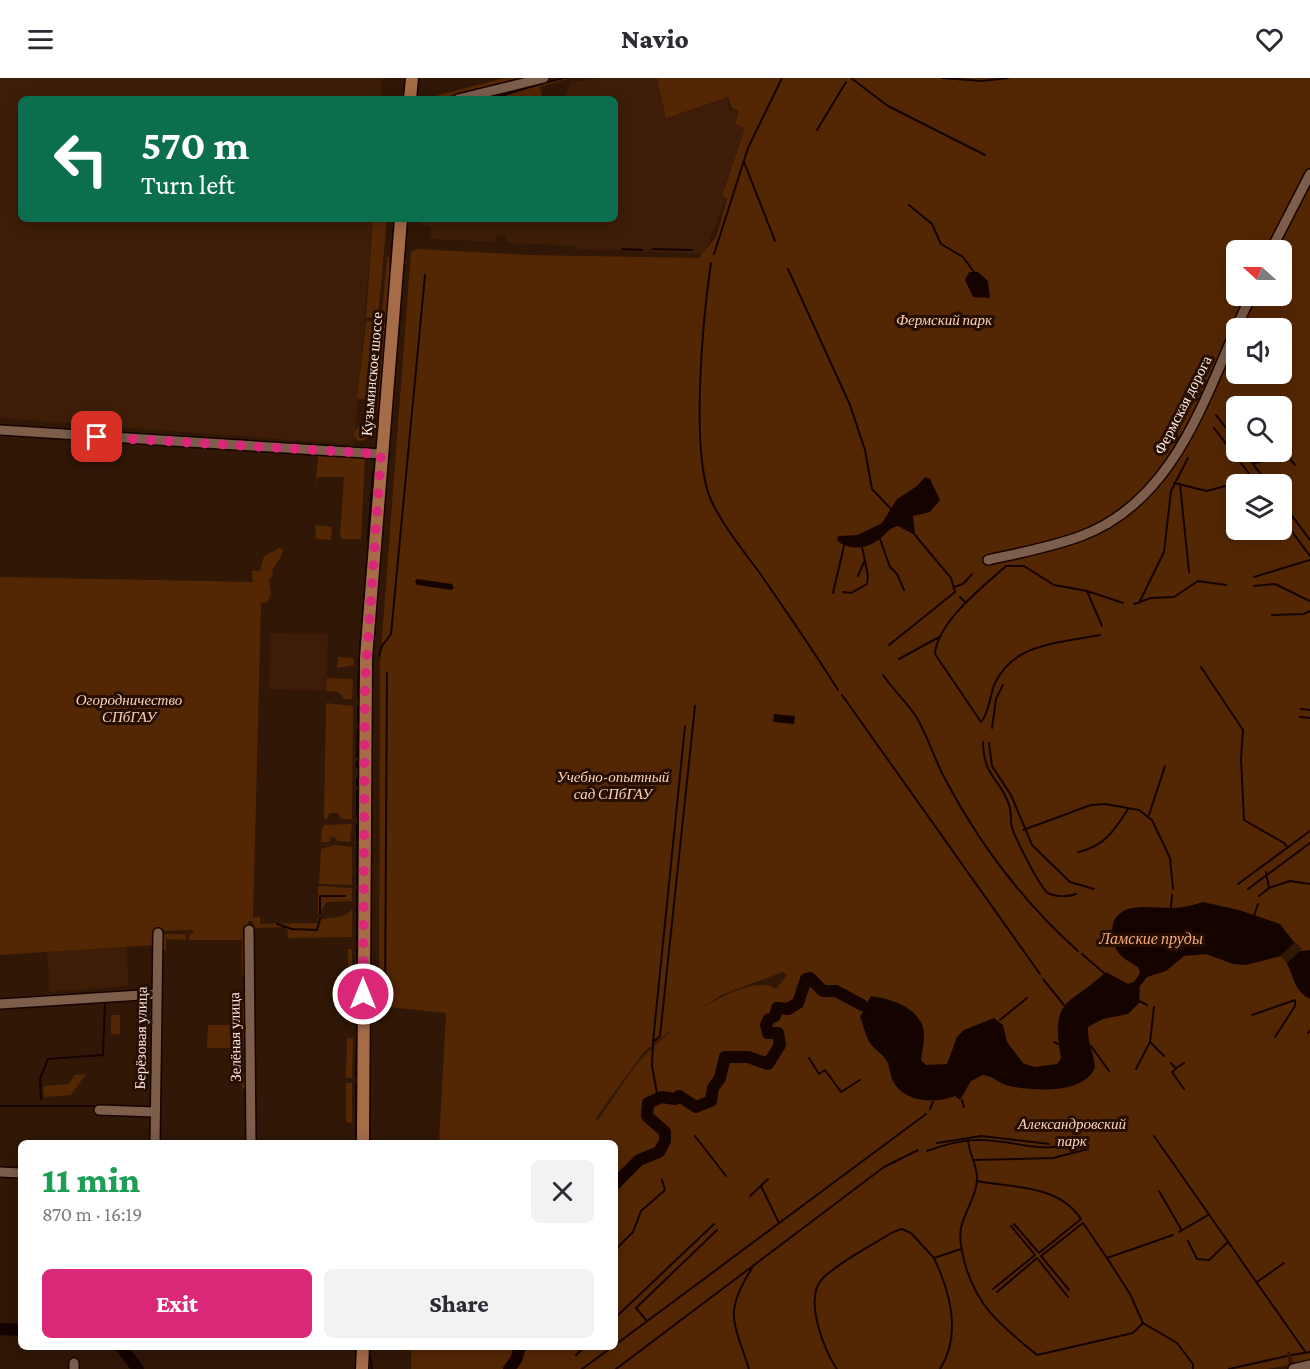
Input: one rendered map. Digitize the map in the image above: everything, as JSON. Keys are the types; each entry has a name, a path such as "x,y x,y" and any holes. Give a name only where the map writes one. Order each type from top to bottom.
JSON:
{"main road":[{"path":"410,96 412,78"},
{"name":"Кузьминское шоссе","path":"363,1140 365,691 381,454 401,222"},
{"path":"363,1350 363,1369"}],"street":[{"path":"470,96 544,78"},
{"path":"1275,240 1310,174"},
{"name":"Фермская дорога","path":"988,560 1079,537 1112,521 1140,500 1168,468 1184,442 1226,351"},
{"path":"0,430 381,454"},
{"name":"Зелёная улица","path":"249,930 251,1140"},
{"name":"Берёзовая улица","path":"155,1140 158,933"},
{"path":"0,1004 157,994"},
{"path":"99,1110 155,1112"},
{"path":"0,1172 18,1173"},
{"path":"1293,1369 1310,1365"}],"shaded area":[{"path":"0,78 382,78 381,96 18,96 18,222 373,222 354,445 0,418"},
{"path":"598,78 761,78 759,86 727,97 729,109 739,112 735,124 745,128 721,197 726,199 704,254 577,249 577,246 506,243 506,236 497,235 495,242 431,239 431,226 419,225 419,222 618,222 618,96 565,96 571,83"},
{"path":"271,633 328,634 326,691 269,689"},
{"path":"127,946 128,986 50,992 47,952"}],"green space":[{"path":"505,78 530,78 449,96 438,95"},
{"path":"558,78 567,79 540,87 542,96 493,95"},
{"path":"657,78 1310,78 1310,168 1290,202 1273,240 1226,240 1226,306 1244,306 1238,318 1226,318 1226,346 1202,401 1174,451 1140,496 1119,514 1080,539 1143,502 1166,475 1226,357 1226,384 1292,384 1292,318 1245,318 1250,306 1292,306 1292,240 1280,240 1310,180 1310,1361 1294,1364 1290,1351 1287,1352 1289,1365 1267,1369 513,1369 520,1350 618,1350 618,1140 439,1140 446,1013 379,1006 380,664 411,252 417,249 529,255 699,258 716,237 727,199 722,196 745,128 735,124 739,111 732,108 728,97 666,118","holes":["783,972 787,975 776,989 762,985 746,987 727,994 695,1014 721,995","671,1031 640,1060 598,1120 595,1119 643,1053"]},
{"path":"373,222 387,222 378,318 366,318"},
{"path":"387,257 389,257 390,277 378,408 372,420"},
{"path":"366,321 377,322 370,399 357,399"},
{"path":"358,427 364,427 368,434 364,441 358,441 354,437 354,431"},
{"path":"318,456 365,458 361,539 342,539 340,536 344,477 317,477 315,492"},
{"path":"315,525 332,527 331,540 316,539"},
{"name":"Огородничество СПбГАУ","path":"280,548 283,550 282,553 269,580 271,594 267,602 261,603 253,918 260,916 260,924 317,923 318,919 340,917 352,910 352,937 288,938 287,927 255,928 252,921 248,921 248,927 242,930 246,932 245,975 242,975 242,940 189,940 190,934 194,933 192,930 157,931 154,945 0,955 0,577 253,582 252,571 260,571 264,556"},
{"path":"338,657 353,658 354,665 337,668"},
{"path":"327,678 353,679 352,699 344,699 338,692 326,691"},
{"path":"326,703 353,706 352,819 341,819 338,813 329,813 328,818 324,819"},
{"path":"352,824 350,842 337,841 335,837 331,837 329,842 321,842 322,828 325,825"},
{"path":"335,845 352,847 352,885 319,884 321,849"},
{"path":"318,886 352,888 352,901 327,902 318,915"},
{"path":"162,934 185,934 186,940 166,939 166,950 162,949"},
{"path":"348,949 352,949 352,984 348,984"},
{"path":"242,997 245,997 249,1048 207,1048 208,1025 242,1025"},
{"path":"111,1015 120,1015 120,1034 111,1034"},
{"path":"347,1038 353,1038 352,1078 346,1078"},
{"path":"242,1051 249,1051 247,1089 242,1089"},
{"path":"86,1074 71,1095 44,1097 43,1086 69,1084 75,1075"},
{"path":"346,1083 352,1083 352,1123 346,1122"},
{"path":"411,1350 517,1350 510,1366 505,1369 411,1369"}],"water":[{"path":"969,272 978,272 988,281 990,298 973,297 965,280"},
{"path":"925,477 930,479 940,500 930,512 913,516 915,535 898,526 863,547 846,546 837,540 838,536 858,535 882,523 897,499 917,486"},
{"path":"417,579 452,584 454,588 452,590 417,585 415,581"},
{"path":"774,714 795,716 794,724 773,722"},
{"name":"Ламские пруды","path":"1203,902 1239,910 1280,924 1301,951 1310,950 1310,999 1299,990 1289,967 1281,956 1246,965 1233,964 1206,954 1184,956 1166,971 1147,977 1140,986 1139,1003 1128,1014 1103,1019 1088,1027 1095,1067 1081,1082 1069,1087 1044,1090 1005,1085 983,1075 971,1081 960,1100 955,1096 938,1100 920,1099 904,1093 892,1079 886,1060 867,1037 860,1017 871,996 895,1002 916,1016 924,1031 921,1060 926,1065 947,1064 957,1037 964,1030 994,1018 1003,1025 1007,1042 1023,1063 1034,1067 1057,1064 1061,1058 1058,1024 1060,1013 1065,1005 1106,972 1128,984 1134,982 1140,973 1138,967 1123,958 1114,945 1112,933 1114,922 1119,914 1135,908 1175,908"}],"pier":[{"path":"1295,942 1302,949 1287,963 1280,956"}],"waterway":[{"path":"548,82 563,78"},
{"path":"714,254 748,148 782,78"},
{"path":"851,78 888,106 985,155"},
{"path":"942,78 982,81 1008,78"},
{"path":"817,130 846,82"},
{"path":"501,96 543,83"},
{"path":"744,162 775,241"},
{"path":"909,205 932,224 941,244 963,257 974,272"},
{"path":"622,249 642,250"},
{"path":"653,249 692,250"},
{"path":"711,263 700,384 701,450 711,500 727,528 838,690"},
{"path":"788,269 850,405 865,450 872,489 891,509"},
{"path":"379,656 382,646 391,634 425,275"},
{"path":"1216,415 1226,428"},
{"path":"1214,428 1249,474"},
{"path":"1139,603 1164,552 1171,491 1188,458"},
{"path":"1292,461 1295,465"},
{"path":"1252,462 1260,474"},
{"path":"1253,464 1259,462"},
{"path":"368,540 373,472"},
{"path":"1174,483 1207,491 1226,486"},
{"path":"1180,484 1189,572"},
{"path":"1292,516 1310,540"},
{"path":"1292,532 1310,556"},
{"path":"889,645 955,592 951,578 915,535"},
{"path":"880,539 890,567 897,574 904,590"},
{"path":"833,593 844,546"},
{"path":"843,592 851,593 867,584 868,576 862,547"},
{"path":"360,651 368,550"},
{"path":"1254,577 1310,560"},
{"path":"858,576 864,562"},
{"path":"1100,635 1054,643 1026,652 1014,659 995,683 986,714 981,722 935,654 938,642 953,617 974,594 1006,566 1024,566 1054,585 1087,591 1123,603"},
{"path":"954,587 963,584 972,574"},
{"path":"1134,604 1151,598 1174,597 1198,581 1226,585"},
{"path":"1254,586 1275,584 1310,601"},
{"path":"1087,591 1102,626"},
{"path":"960,597 965,602"},
{"path":"1272,615 1304,614 1310,611"},
{"path":"899,659 941,636"},
{"path":"1201,667 1243,730 1241,759 1244,820 1287,847"},
{"path":"358,697 359,671"},
{"path":"385,1004 387,673"},
{"path":"883,675 917,718 944,777 987,848 1020,892 1078,951"},
{"path":"992,728 996,699 1003,685"},
{"path":"842,695 1040,974"},
{"path":"653,1042 660,1036 695,706"},
{"path":"358,707 358,725"},
{"path":"1301,709 1310,710"},
{"path":"1300,717 1310,718"},
{"path":"658,1099 652,1066 653,1042 685,726"},
{"path":"357,757 358,729"},
{"path":"983,742 986,764 1010,808 1012,828 1044,889 1048,893 1062,896 1076,894"},
{"path":"989,743 992,766 1011,795 1032,845 1070,882 1094,889"},
{"path":"357,762 357,767"},
{"path":"1149,815 1165,766"},
{"path":"357,779 357,785"},
{"path":"357,790 357,818"},
{"path":"1023,830 1091,805 1105,804 1139,810 1152,820 1170,858 1173,889"},
{"path":"1078,852 1102,842 1113,831 1128,809"},
{"path":"357,825 357,841"},
{"path":"1238,884 1310,831"},
{"path":"1248,889 1310,843"},
{"path":"357,845 357,884"},
{"path":"1259,896 1269,888 1266,872"},
{"path":"1269,888 1290,881 1310,884"},
{"path":"357,889 357,902"},
{"path":"1171,908 1172,895"},
{"path":"320,913 320,896 345,896"},
{"path":"1254,916 1258,904"},
{"path":"357,906 357,944"},
{"path":"277,924 292,929 317,930 320,919"},
{"path":"357,949 357,974"},
{"path":"1082,954 1104,973"},
{"path":"618,1181 639,1160 659,1152 665,1141 665,1132 647,1116 648,1103 662,1097 675,1099 679,1096 696,1107 711,1101 713,1088 720,1078 725,1057 748,1057 768,1064 780,1045 778,1033 768,1033 766,1025 769,1019 775,1016 777,1008 788,1009 798,1003 806,979 810,978 823,991 836,991 862,1005"},
{"path":"1043,979 1064,1005"},
{"path":"357,997 357,1013"},
{"path":"1000,1020 1027,998"},
{"path":"1252,1015 1295,1000 1295,1006 1275,1037"},
{"path":"1139,1001 1147,1005"},
{"path":"41,1099 40,1079 48,1059 103,1055 105,1003"},
{"path":"1136,1069 1150,1042 1154,1007"},
{"path":"357,1018 357,1032"},
{"path":"356,1077 357,1039"},
{"path":"1054,1042 1058,1044"},
{"path":"1150,1042 1164,1056"},
{"path":"1091,1046 1109,1071"},
{"path":"809,1058 819,1074 825,1070 841,1092 860,1080"},
{"path":"1171,1063 1176,1069 1172,1072 1184,1089"},
{"path":"1176,1068 1184,1063"},
{"path":"356,1085 356,1123"},
{"path":"151,1091 151,1106"},
{"path":"962,1100 964,1107"},
{"path":"930,1109 933,1102"},
{"path":"1,1106 96,1106"},
{"path":"119,1106 152,1107"},
{"path":"618,1343 926,1114"},
{"path":"150,1140 151,1117"},
{"path":"356,1127 356,1140"},
{"path":"695,1136 726,1176"},
{"path":"937,1143 981,1136 1049,1144"},
{"path":"1154,1136 1306,1353"},
{"path":"968,1140 977,1176 977,1183 961,1228 961,1242 970,1280 984,1305 1002,1325 1037,1355 1133,1333 1143,1323 1130,1294 1107,1258"},
{"path":"927,1151 968,1140 1036,1147 1070,1145"},
{"path":"974,1160 1053,1158 1088,1149"},
{"path":"616,1369 884,1167 918,1150"},
{"path":"750,1196 768,1179"},
{"path":"618,1247 633,1232 641,1211 665,1190 662,1180"},
{"path":"977,1181 1047,1193 1060,1199 1081,1219 1039,1253 1014,1224"},
{"path":"761,1186 779,1223"},
{"path":"1159,1191 1181,1229"},
{"path":"1179,1232 1208,1215"},
{"path":"1069,1290 1041,1256 1083,1223 1107,1258 1173,1235"},
{"path":"618,1315 714,1224"},
{"path":"993,1289 1035,1255 1011,1226"},
{"path":"837,1369 822,1337 815,1310 817,1287 823,1278 839,1265 893,1232 902,1229 911,1233 934,1258"},
{"path":"646,1320 636,1308 717,1230"},
{"path":"1188,1241 1197,1259 1209,1260 1228,1242"},
{"path":"940,1369 947,1356 952,1328 949,1299 934,1258 961,1249"},
{"path":"997,1292 1037,1258 1068,1297"},
{"path":"1257,1282 1284,1263"},
{"path":"749,1369 736,1328 734,1308 737,1296 752,1268"},
{"path":"1143,1323 1177,1343 1193,1364 1193,1369"},
{"path":"0,1329 18,1330"},
{"path":"123,1350 138,1369"},
{"path":"509,1369 516,1360 519,1350"},
{"path":"576,1355 581,1350"},
{"path":"582,1369 608,1350"},
{"path":"1292,1355 1310,1352"},
{"path":"370,1355 372,1369"},
{"path":"1229,1369 1287,1356"}],"route":[{"path":"97,437 381,454 365,685 363,994"}],"park label":[{"name":"Фермский парк","path":"944,320"},
{"name":"Учебно-опытный сад СПбГАУ","path":"613,786"},
{"name":"Александровский парк","path":"1072,1132"}]}
